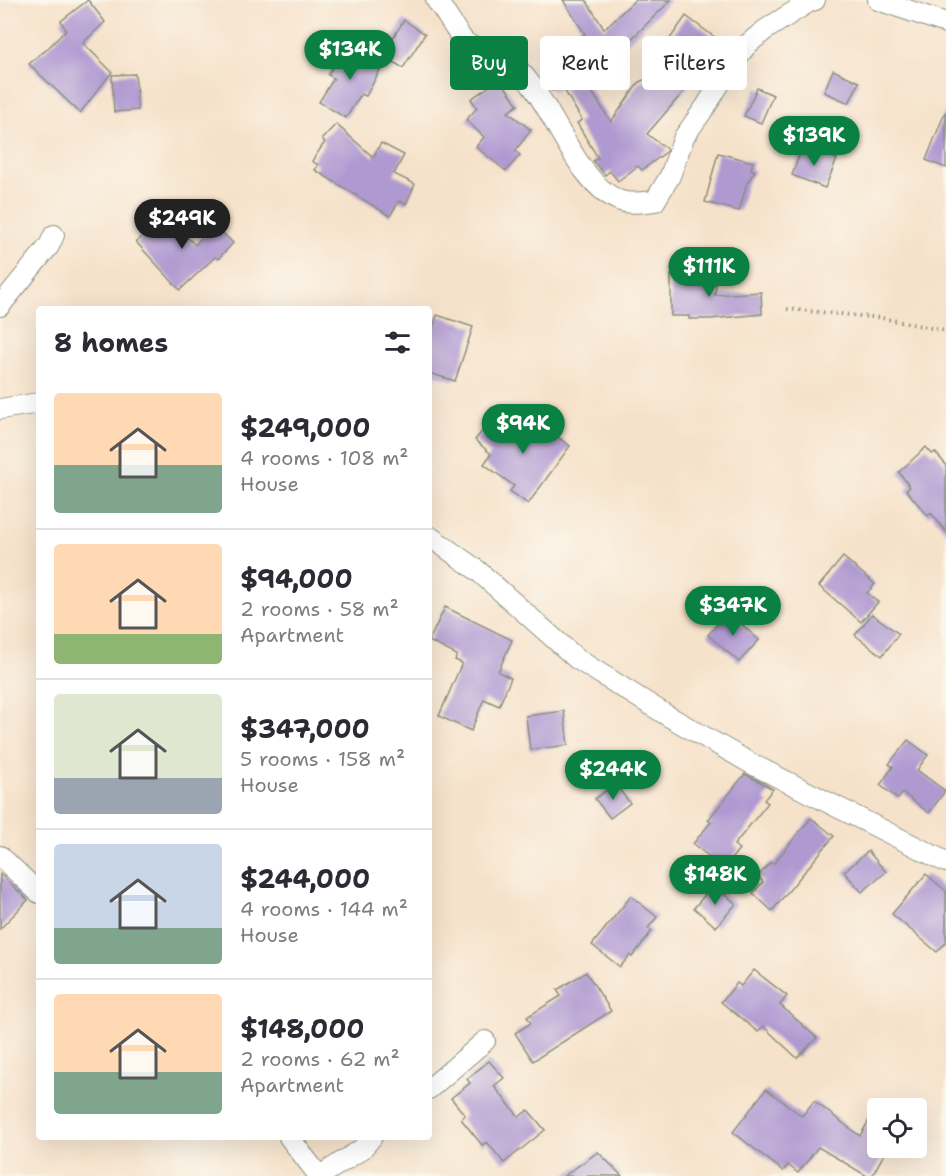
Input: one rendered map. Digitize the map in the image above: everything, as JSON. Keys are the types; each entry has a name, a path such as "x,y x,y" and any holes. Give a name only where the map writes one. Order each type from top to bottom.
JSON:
{"street":[{"path":"436,0 466,42 510,62 533,87 579,161 600,188 620,201 636,203 655,201 670,176 684,138 741,52 765,30 815,0"},
{"path":"878,0 946,23"},
{"path":"0,306 34,261 49,246 54,234"},
{"path":"0,409 36,404"},
{"path":"432,538 477,570 577,659 668,716 752,764 946,862"},
{"path":"0,856 36,890"},
{"path":"432,1086 484,1041"},
{"path":"291,1140 319,1176 362,1149 370,1140"}],"path":[{"path":"788,309 882,318 946,331"}],"building":[{"path":"88,0 105,22 83,43 112,72 80,113 29,64 66,30 61,21"},
{"path":"563,0 586,0 604,29 635,0 671,0 630,40 630,36 582,36 585,34"},
{"path":"686,16 713,36 672,36"},
{"path":"404,20 425,34 403,68 382,55"},
{"path":"345,45 382,66 366,96 361,94 346,118 319,102 334,78 328,75"},
{"path":"833,70 859,82 849,103 824,92"},
{"path":"135,74 138,110 114,112 112,75"},
{"path":"642,81 642,90 685,90 647,134 667,149 666,152 642,170 638,166 618,181 610,171 605,175 593,161 598,158 577,123 582,120 564,90 591,90 611,122"},
{"path":"757,88 773,95 761,123 744,116"},
{"path":"484,90 508,90 518,105 508,112 531,130 515,151 520,155 506,171 476,147 484,137 466,120 477,108 471,99"},
{"path":"946,113 946,168 926,160"},
{"path":"336,124 373,157 381,143 404,155 394,174 415,184 406,204 399,201 390,216 315,170 318,165 312,161 325,142 322,139"},
{"path":"803,145 837,159 825,188 792,175"},
{"path":"718,153 753,162 751,169 755,171 747,183 739,211 705,202"},
{"path":"165,214 195,245 214,224 233,243 218,259 215,257 180,290 136,242"},
{"path":"688,269 717,271 715,295 761,292 762,314 710,319 671,316 671,275 687,276"},
{"path":"437,315 473,327 455,381 432,374 432,331"},
{"path":"522,412 570,446 528,504 510,491 514,486 484,464 491,454 475,440 488,424 504,437"},
{"path":"926,447 932,454 935,452 946,465 946,532 931,513 928,516 906,490 910,487 899,472"},
{"path":"843,557 875,584 867,593 878,602 861,622 819,586"},
{"path":"445,607 512,640 498,672 511,678 499,706 484,699 471,731 439,716 462,663 455,660 457,655 432,642 432,635"},
{"path":"728,612 759,640 739,662 708,635"},
{"path":"872,614 899,634 882,656 855,635"},
{"path":"564,711 568,745 530,750 526,716"},
{"path":"908,740 928,755 917,770 945,791 929,813 903,793 898,799 880,785 893,767 889,764"},
{"path":"745,774 773,789 764,800 768,803 734,845 739,849 724,868 693,844 711,822 708,820"},
{"path":"615,784 630,803 610,818 595,799"},
{"path":"811,818 834,836 772,911 753,893 763,882 758,876 771,862 773,864"},
{"path":"868,851 886,872 862,892 844,872"},
{"path":"0,874 28,900 0,929"},
{"path":"926,874 946,891 946,942 937,952 892,914"},
{"path":"713,885 736,904 716,927 694,908"},
{"path":"631,896 657,917 648,928 652,931 632,957 630,955 620,967 592,945"},
{"path":"754,970 787,996 780,1005 817,1038 797,1058 763,1026 758,1032 721,1002 737,983 741,986"},
{"path":"586,972 611,1011 533,1061 515,1033 531,1023 527,1017 561,996 557,990"},
{"path":"489,1061 504,1078 494,1086 519,1117 528,1110 545,1130 504,1163 487,1142 482,1145 461,1119 465,1115 451,1098 470,1083 467,1079"},
{"path":"766,1089 802,1116 814,1101 860,1136 867,1124 867,1158 882,1158 872,1176 867,1176 818,1147 798,1173 788,1165 783,1171 733,1132"},
{"path":"598,1152 622,1176 564,1176"}]}
